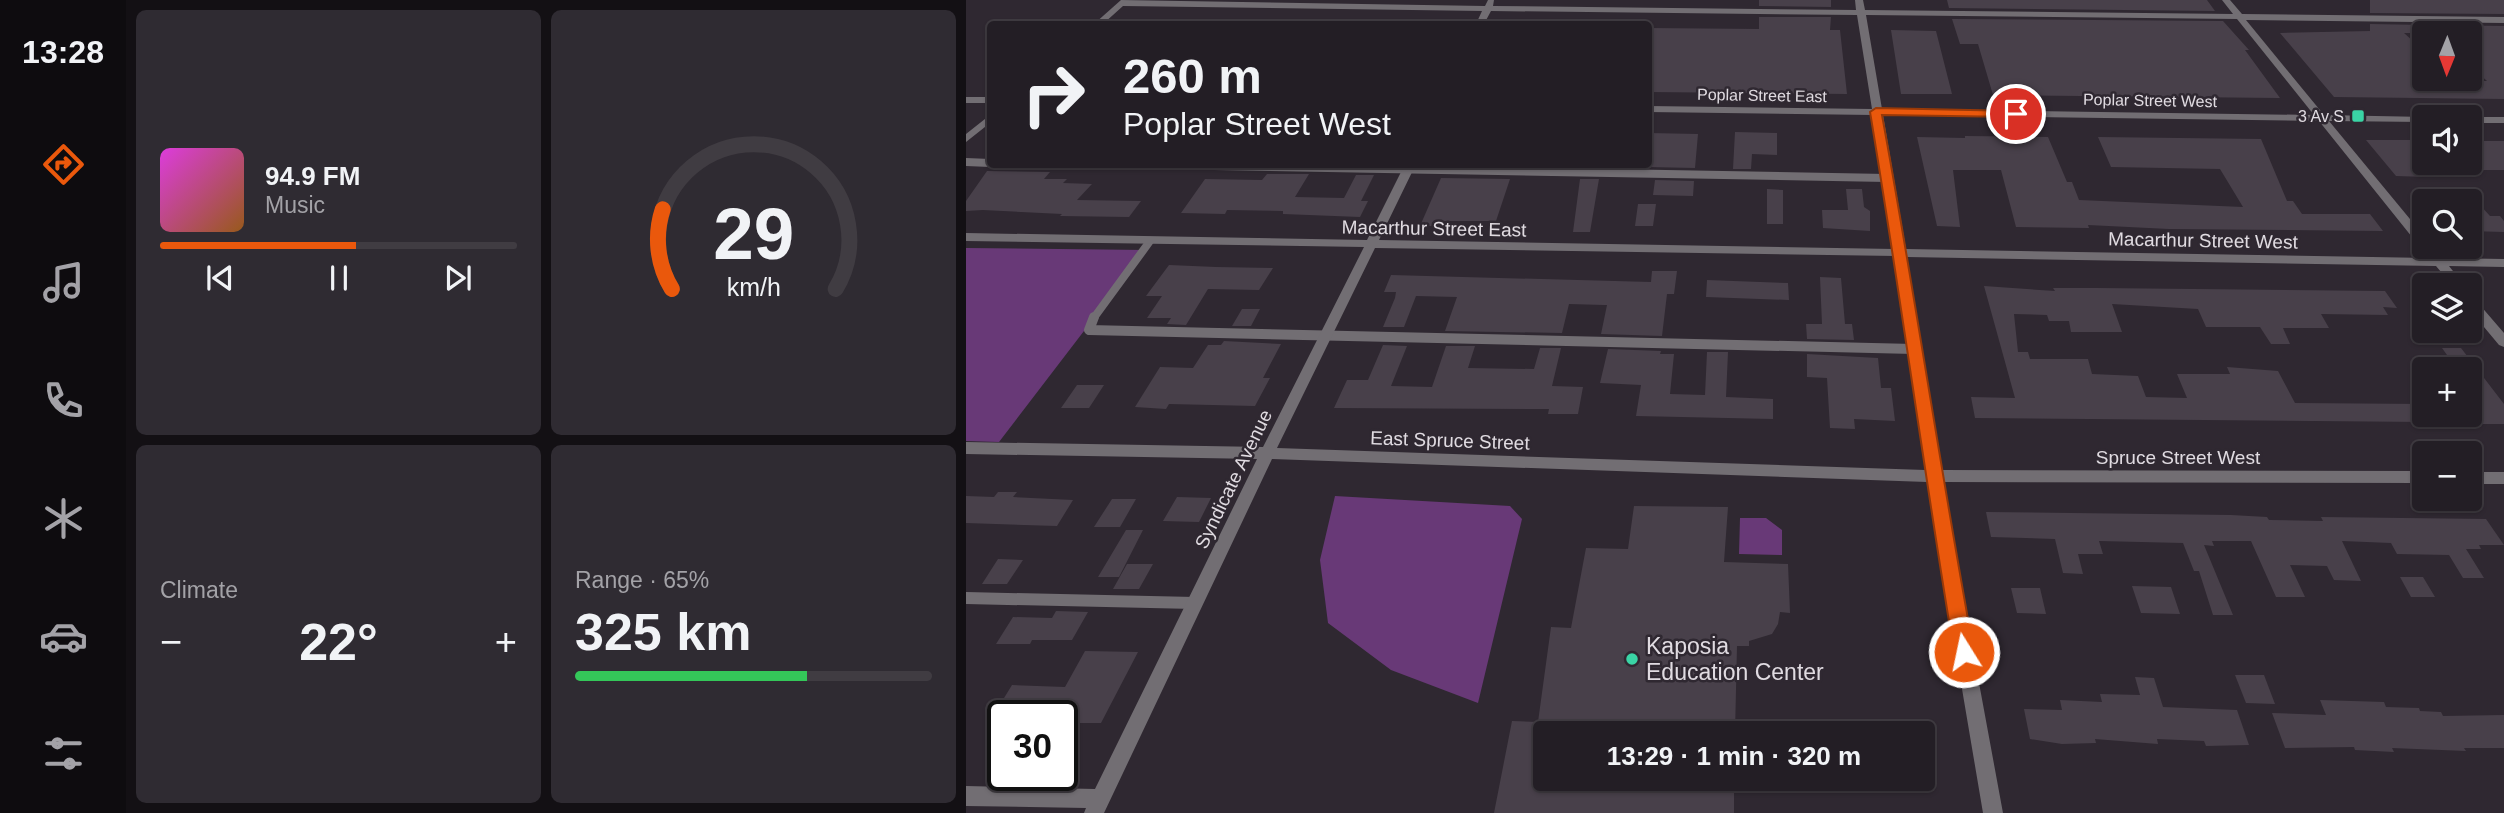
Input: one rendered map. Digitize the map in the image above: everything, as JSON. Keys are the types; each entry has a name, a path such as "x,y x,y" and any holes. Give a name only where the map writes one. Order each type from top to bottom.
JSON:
{"street":[{"path":"2226,0 2412,229"},
{"path":"1102,21 1124,2 1860,7 2240,19 2504,20"},
{"path":"1482,21 1490,4"},
{"path":"1860,7 1933,476 1993,813"},
{"path":"966,100 987,100"},
{"name":"Poplar Street East","path":"1652,109 1876,112"},
{"name":"Poplar Street West","path":"1876,112 2412,119"},
{"path":"2482,120 2504,120"},
{"path":"966,139 987,121"},
{"name":"Syndicate Avenue","path":"1097,806 1267,453 1410,168"},
{"name":"Macarthur Street East","path":"966,237 1900,253"},
{"name":"Macarthur Street West","path":"1900,253 2504,263"},
{"path":"2436,259 2448,273"},
{"path":"2482,316 2504,342"},
{"name":"East Spruce Street","path":"966,449 1267,453 1933,476"},
{"name":"Spruce Street West","path":"1933,476 2412,478"},
{"path":"2482,478 2504,478"},
{"path":"966,796 1097,806"}],"lane":[{"path":"966,162 987,163"},
{"path":"1453,168 1887,178"},
{"path":"1150,241 1096,314 1089,330 1914,349"},
{"path":"966,598 1195,603"}],"shaded area":[{"path":"966,248 1146,250 999,442 966,441"},
{"path":"1335,496 1510,506 1522,519 1478,703 1391,670 1328,623 1320,560"},
{"path":"1740,518 1766,518 1782,530 1782,555 1739,554"}],"building":[{"path":"1759,0 1831,0 1831,7 1759,6"},
{"path":"1947,0 2207,0 2215,11 1949,8"},
{"path":"2370,0 2504,0 2504,14 2370,13"},
{"path":"1759,17 1831,17 1830,30 1840,30 1847,94 1652,92 1652,28 1759,29"},
{"path":"1952,19 2223,21 2249,50 2245,50 2280,98 1993,95 1978,44 1960,44"},
{"path":"2370,24 2412,25 2412,33 2404,33 2412,40 2412,91 2469,93 2482,91 2482,81 2487,81 2482,77 2482,26 2504,26 2504,99 2334,97 2280,33 2370,31"},
{"path":"1891,30 1936,31 1952,94 1901,94"},
{"path":"1735,132 1777,133 1777,155 1752,154 1751,169 1733,169"},
{"path":"1652,133 1698,134 1695,168 1652,167"},
{"path":"1917,137 2048,137 2067,182 2072,182 2079,200 2243,207 2220,169 2111,167 2098,137 2261,139 2287,201 2293,201 2302,214 2370,214 2383,231 2169,229 2088,225 2089,228 2016,227 2001,170 1953,170 1960,227 1937,226"},
{"path":"2366,140 2412,140 2412,175 2426,177 2396,176"},
{"path":"2482,141 2504,141 2504,170 2482,170"},
{"path":"987,171 1050,172 1044,179 1067,179 1063,183 1092,184 1077,200 1141,201 1129,217 966,211 966,201"},
{"path":"1267,174 1309,174 1295,197 1344,198 1356,175 1374,175 1361,201 1368,201 1360,217 1283,214 1283,211 1181,213 1205,179 1262,180"},
{"path":"1441,178 1510,179 1496,221 1441,221 1439,226 1420,226"},
{"path":"1580,179 1599,179 1590,232 1573,232"},
{"path":"1655,180 1694,181 1693,196 1653,195"},
{"path":"1767,189 1783,190 1783,224 1767,224"},
{"path":"1846,189 1862,189 1864,207 1870,211 1870,231 1823,228 1822,210 1848,210"},
{"path":"1638,204 1656,204 1653,226 1635,226"},
{"path":"2482,207 2490,216 2500,216 2504,221 2504,232 2482,231"},
{"path":"1169,265 1273,268 1259,290 1208,289 1186,325 1167,324 1171,318 1147,318 1162,296 1146,296"},
{"path":"1652,271 1677,271 1674,294 1667,294 1662,336 1601,334 1607,305 1569,304 1562,333 1445,331 1457,297 1416,296 1404,327 1383,327 1396,292 1384,292 1391,275 1651,282"},
{"path":"1820,277 1841,278 1845,324 1852,324 1854,340 1807,339 1806,324 1822,324"},
{"path":"1707,280 1788,283 1789,300 1706,297"},
{"path":"1984,286 2055,291 2053,288 2385,291 2397,308 2383,307 2388,315 2321,314 2329,328 2283,328 2290,344 2271,344 2260,327 2206,327 2198,309 2112,304 2122,332 2071,332 2069,321 2049,321 2047,315 2014,314 2018,352 2028,352 2030,359 2088,359 2092,374 2138,376 2146,397 2187,398 2177,374 2230,374 2227,367 2278,371 2295,403 2412,404 2412,422 1975,418 1971,397 2015,398"},
{"path":"1242,309 1260,309 1251,326 1232,326"},
{"path":"1224,341 1281,344 1263,378 1270,378 1255,406 1169,404 1166,409 1135,407 1160,367 1193,368 1208,345 1221,345"},
{"path":"1383,345 1407,346 1391,386 1432,387 1446,346 1475,346 1468,368 1534,369 1540,348 1561,348 1552,386 1583,387 1578,414 1548,414 1549,409 1334,408 1347,380 1368,380"},
{"path":"2442,348 2461,348 2468,357 2448,357"},
{"path":"1608,349 1674,354 1670,394 1705,395 1707,352 1728,352 1726,397 1773,399 1773,419 1636,416 1641,385 1600,383"},
{"path":"1807,354 1878,358 1881,388 1891,388 1895,421 1854,419 1855,429 1830,428 1827,378 1807,377"},
{"path":"2482,375 2504,404 2504,424 2482,424"},
{"path":"1077,385 1104,385 1089,408 1061,408"},
{"path":"998,492 1017,492 1013,497 1073,500 1057,526 966,523 966,496 994,497"},
{"path":"1177,497 1211,498 1199,522 1163,521"},
{"path":"1112,499 1136,499 1120,527 1094,527"},
{"name":"Kaposia Education Center","path":"1634,506 1728,507 1724,562 1788,564 1790,613 1780,612 1778,624 1772,634 1749,641 1749,646 1737,646 1735,721 1538,721 1551,627 1571,628 1586,548 1628,549"},
{"path":"1986,512 2231,515 2267,517 2269,520 2323,521 2321,517 2486,519 2504,545 2479,545 2481,549 2466,549 2484,578 2463,578 2449,555 2397,554 2391,543 2342,541 2361,581 2334,580 2327,566 2290,565 2305,597 2276,597 2251,541 2212,541 2214,546 2204,545 2233,615 2213,615 2199,571 2194,571 2183,543 2099,541 2103,554 2078,554 2083,574 2063,573 2055,539 1991,537"},
{"path":"1126,530 1143,530 1119,577 1098,577"},
{"path":"998,559 1023,560 1007,584 982,584"},
{"path":"1127,564 1153,564 1139,589 1113,589"},
{"path":"2400,577 2423,577 2435,597 2411,597"},
{"path":"2132,586 2171,587 2180,614 2141,613"},
{"path":"2011,588 2040,588 2046,614 2017,613"},
{"path":"1056,611 1088,612 1072,640 1032,640 1030,644 996,644 1013,617 1052,618"},
{"path":"1085,651 1138,652 1101,723 1078,723 1078,700 1003,700 1012,685 1065,687"},
{"path":"2235,675 2264,675 2275,704 2246,703"},
{"path":"2135,677 2154,678 2163,707 2237,710 2249,745 2206,746 2204,741 2157,739 2158,744 2095,739 2096,743 2062,744 2030,739 2024,709 2062,710 2060,700 2102,702 2100,694 2140,695"},
{"path":"2320,700 2384,702 2386,707 2419,708 2420,711 2441,712 2443,716 2504,715 2504,748 2464,748 2466,751 2392,748 2394,752 2355,750 2354,747 2285,748 2272,713 2326,715"},
{"name":"Kaposia Education Center","path":"1512,721 1533,722 1533,791 1734,791 1734,813 1494,813"}],"place":[{"name":"3 Av S","path":"2358,116"},
{"name":"Kaposia Education Center","path":"1632,659"}],"route":[{"path":"1964,652 1933,476 1876,112 2016,114"}]}
